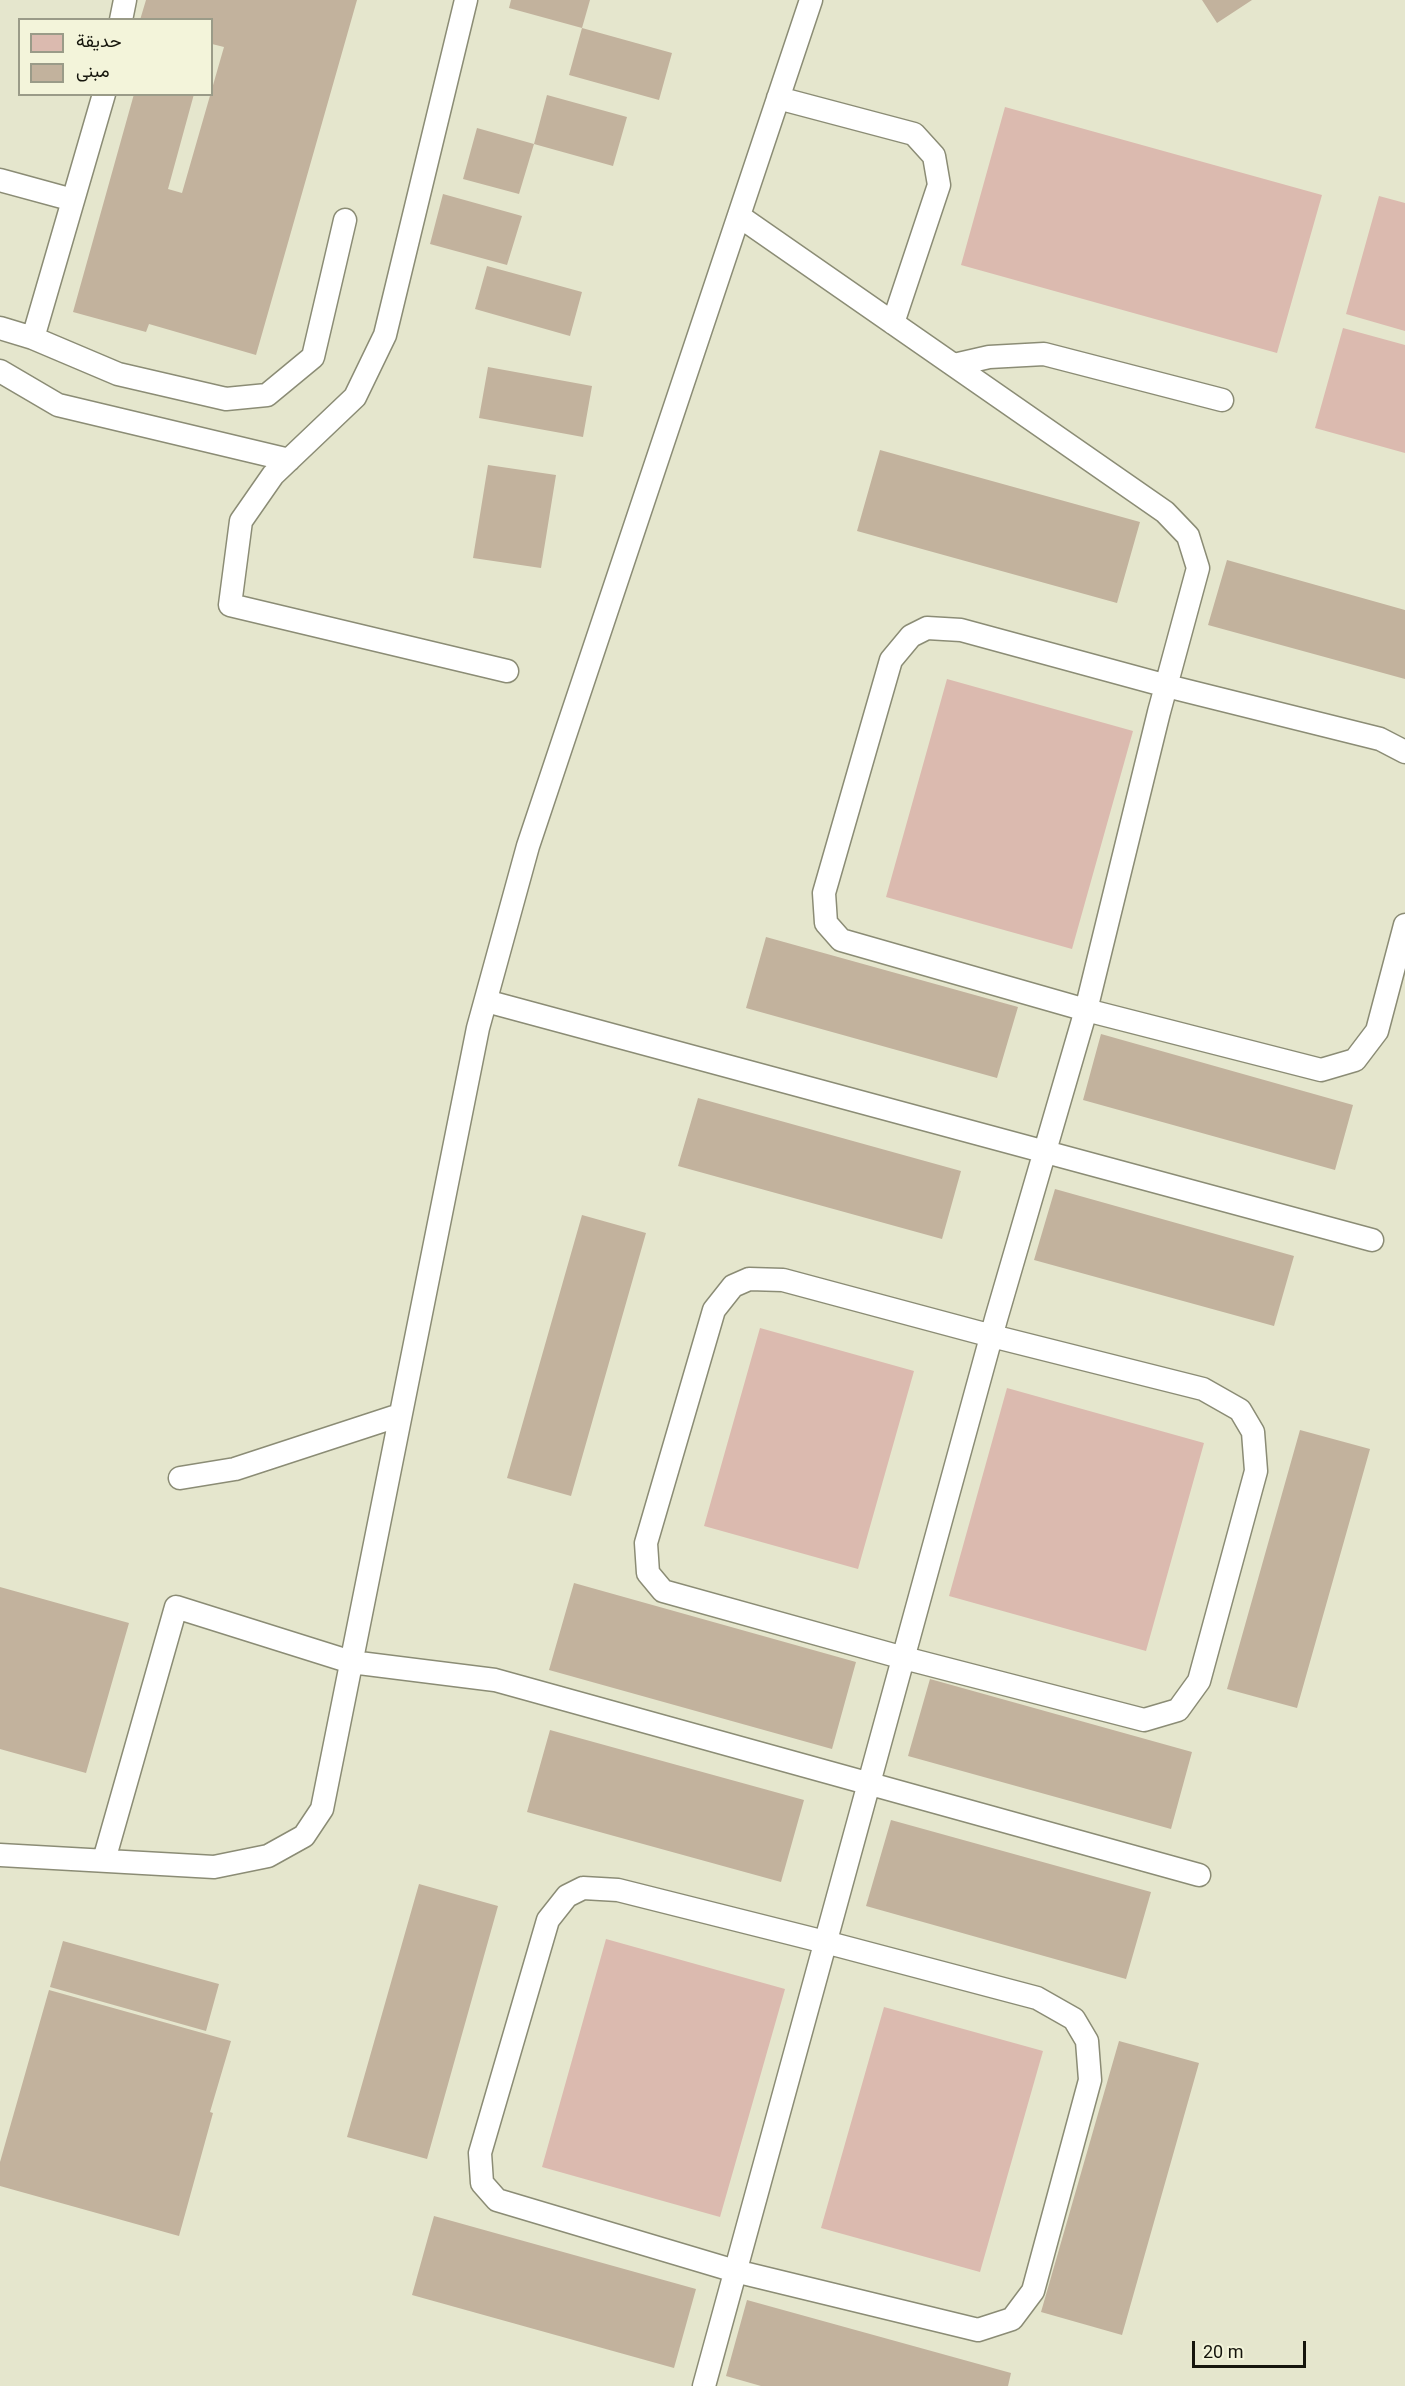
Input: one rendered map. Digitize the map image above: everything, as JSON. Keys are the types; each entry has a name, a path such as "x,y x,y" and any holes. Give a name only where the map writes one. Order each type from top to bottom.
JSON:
{"lane":[{"path":"121,18 125,0"},
{"path":"466,0 385,336 355,397 273,475 241,521 230,605 507,671"},
{"path":"0,1855 214,1867 268,1856 304,1836 322,1809 478,1028 528,846 811,0"},
{"path":"33,338 103,96"},
{"path":"778,98 915,134 934,156 939,185 893,323"},
{"path":"0,180 73,200"},
{"path":"704,2386 992,1336 1086,1010 1198,568 1188,536 1165,512 739,216"},
{"path":"0,328 33,338 118,374 226,399 267,395 313,357 345,220"},
{"path":"954,365 989,357 1044,354 1222,400"},
{"path":"0,371 58,405 289,460"},
{"path":"1405,752 1380,739 1167,686 961,630 927,628 911,636 891,660 824,893 826,924 841,940 1086,1010 1321,1070 1355,1060 1377,1031 1405,925"},
{"path":"486,1001 1044,1154 1372,1240"},
{"path":"749,1279 783,1280 992,1336 1203,1389 1240,1410 1253,1431 1256,1471 1199,1681 1178,1710 1144,1720 904,1658 663,1591 648,1573 646,1543 714,1310 733,1286 749,1279"},
{"path":"180,1478 235,1469 400,1415"},
{"path":"104,1860 176,1607 351,1662 495,1680 1198,1875"},
{"path":"583,1888 618,1890 825,1942 1037,1998 1074,2019 1087,2041 1090,2080 1033,2290 1012,2319 978,2330 735,2271 497,2200 482,2183 480,2153 548,1920 567,1896 583,1888"}],"green space":[{"path":"1005,107 1322,195 1277,353 961,265"},
{"path":"1379,196 1405,203 1405,331 1346,314"},
{"path":"1343,328 1405,345 1405,453 1315,428"},
{"path":"947,679 1133,731 1072,949 886,897"},
{"path":"760,1328 914,1371 858,1569 704,1526"},
{"path":"1007,1388 1204,1443 1146,1651 949,1596"},
{"path":"606,1939 785,1989 720,2217 542,2167"},
{"path":"884,2007 1043,2051 980,2272 821,2228"}],"building":[{"path":"146,0 357,0 256,355 149,324 146,332 73,312 133,96 193,96 168,189 182,193 210,96 213,96 213,85 224,47 213,44 213,18 141,18"},
{"path":"511,0 590,0 582,28 509,8"},
{"path":"1202,0 1252,0 1217,23"},
{"path":"582,28 672,53 659,100 569,75"},
{"path":"547,95 627,117 613,166 534,144"},
{"path":"477,128 534,144 519,194 463,179"},
{"path":"443,194 522,216 507,265 430,244"},
{"path":"487,266 582,292 570,336 475,309"},
{"path":"488,367 592,386 583,437 479,418"},
{"path":"880,450 1140,522 1117,603 857,531"},
{"path":"488,465 556,475 541,568 473,558"},
{"path":"1227,560 1405,610 1405,679 1208,625"},
{"path":"766,937 1018,1007 997,1078 746,1008"},
{"path":"1101,1034 1353,1105 1335,1170 1083,1100"},
{"path":"698,1098 961,1171 942,1239 678,1166"},
{"path":"1055,1189 1294,1256 1274,1326 1034,1260"},
{"path":"582,1215 646,1233 571,1496 507,1478"},
{"path":"1300,1430 1370,1449 1297,1708 1227,1689"},
{"path":"574,1583 856,1662 832,1749 549,1670"},
{"path":"0,1587 129,1623 86,1773 0,1749"},
{"path":"930,1679 1192,1752 1171,1829 908,1756"},
{"path":"550,1730 804,1800 781,1882 527,1812"},
{"path":"891,1820 1151,1892 1126,1979 866,1906"},
{"path":"419,1884 498,1906 427,2159 347,2137"},
{"path":"63,1941 219,1984 206,2031 50,1987"},
{"path":"49,1990 231,2041 210,2112 213,2113 179,2236 0,2186 0,2162"},
{"path":"1119,2041 1199,2063 1122,2335 1041,2312"},
{"path":"434,2216 696,2289 674,2368 412,2295"},
{"path":"747,2300 1011,2373 1008,2386 761,2386 726,2376"}]}
